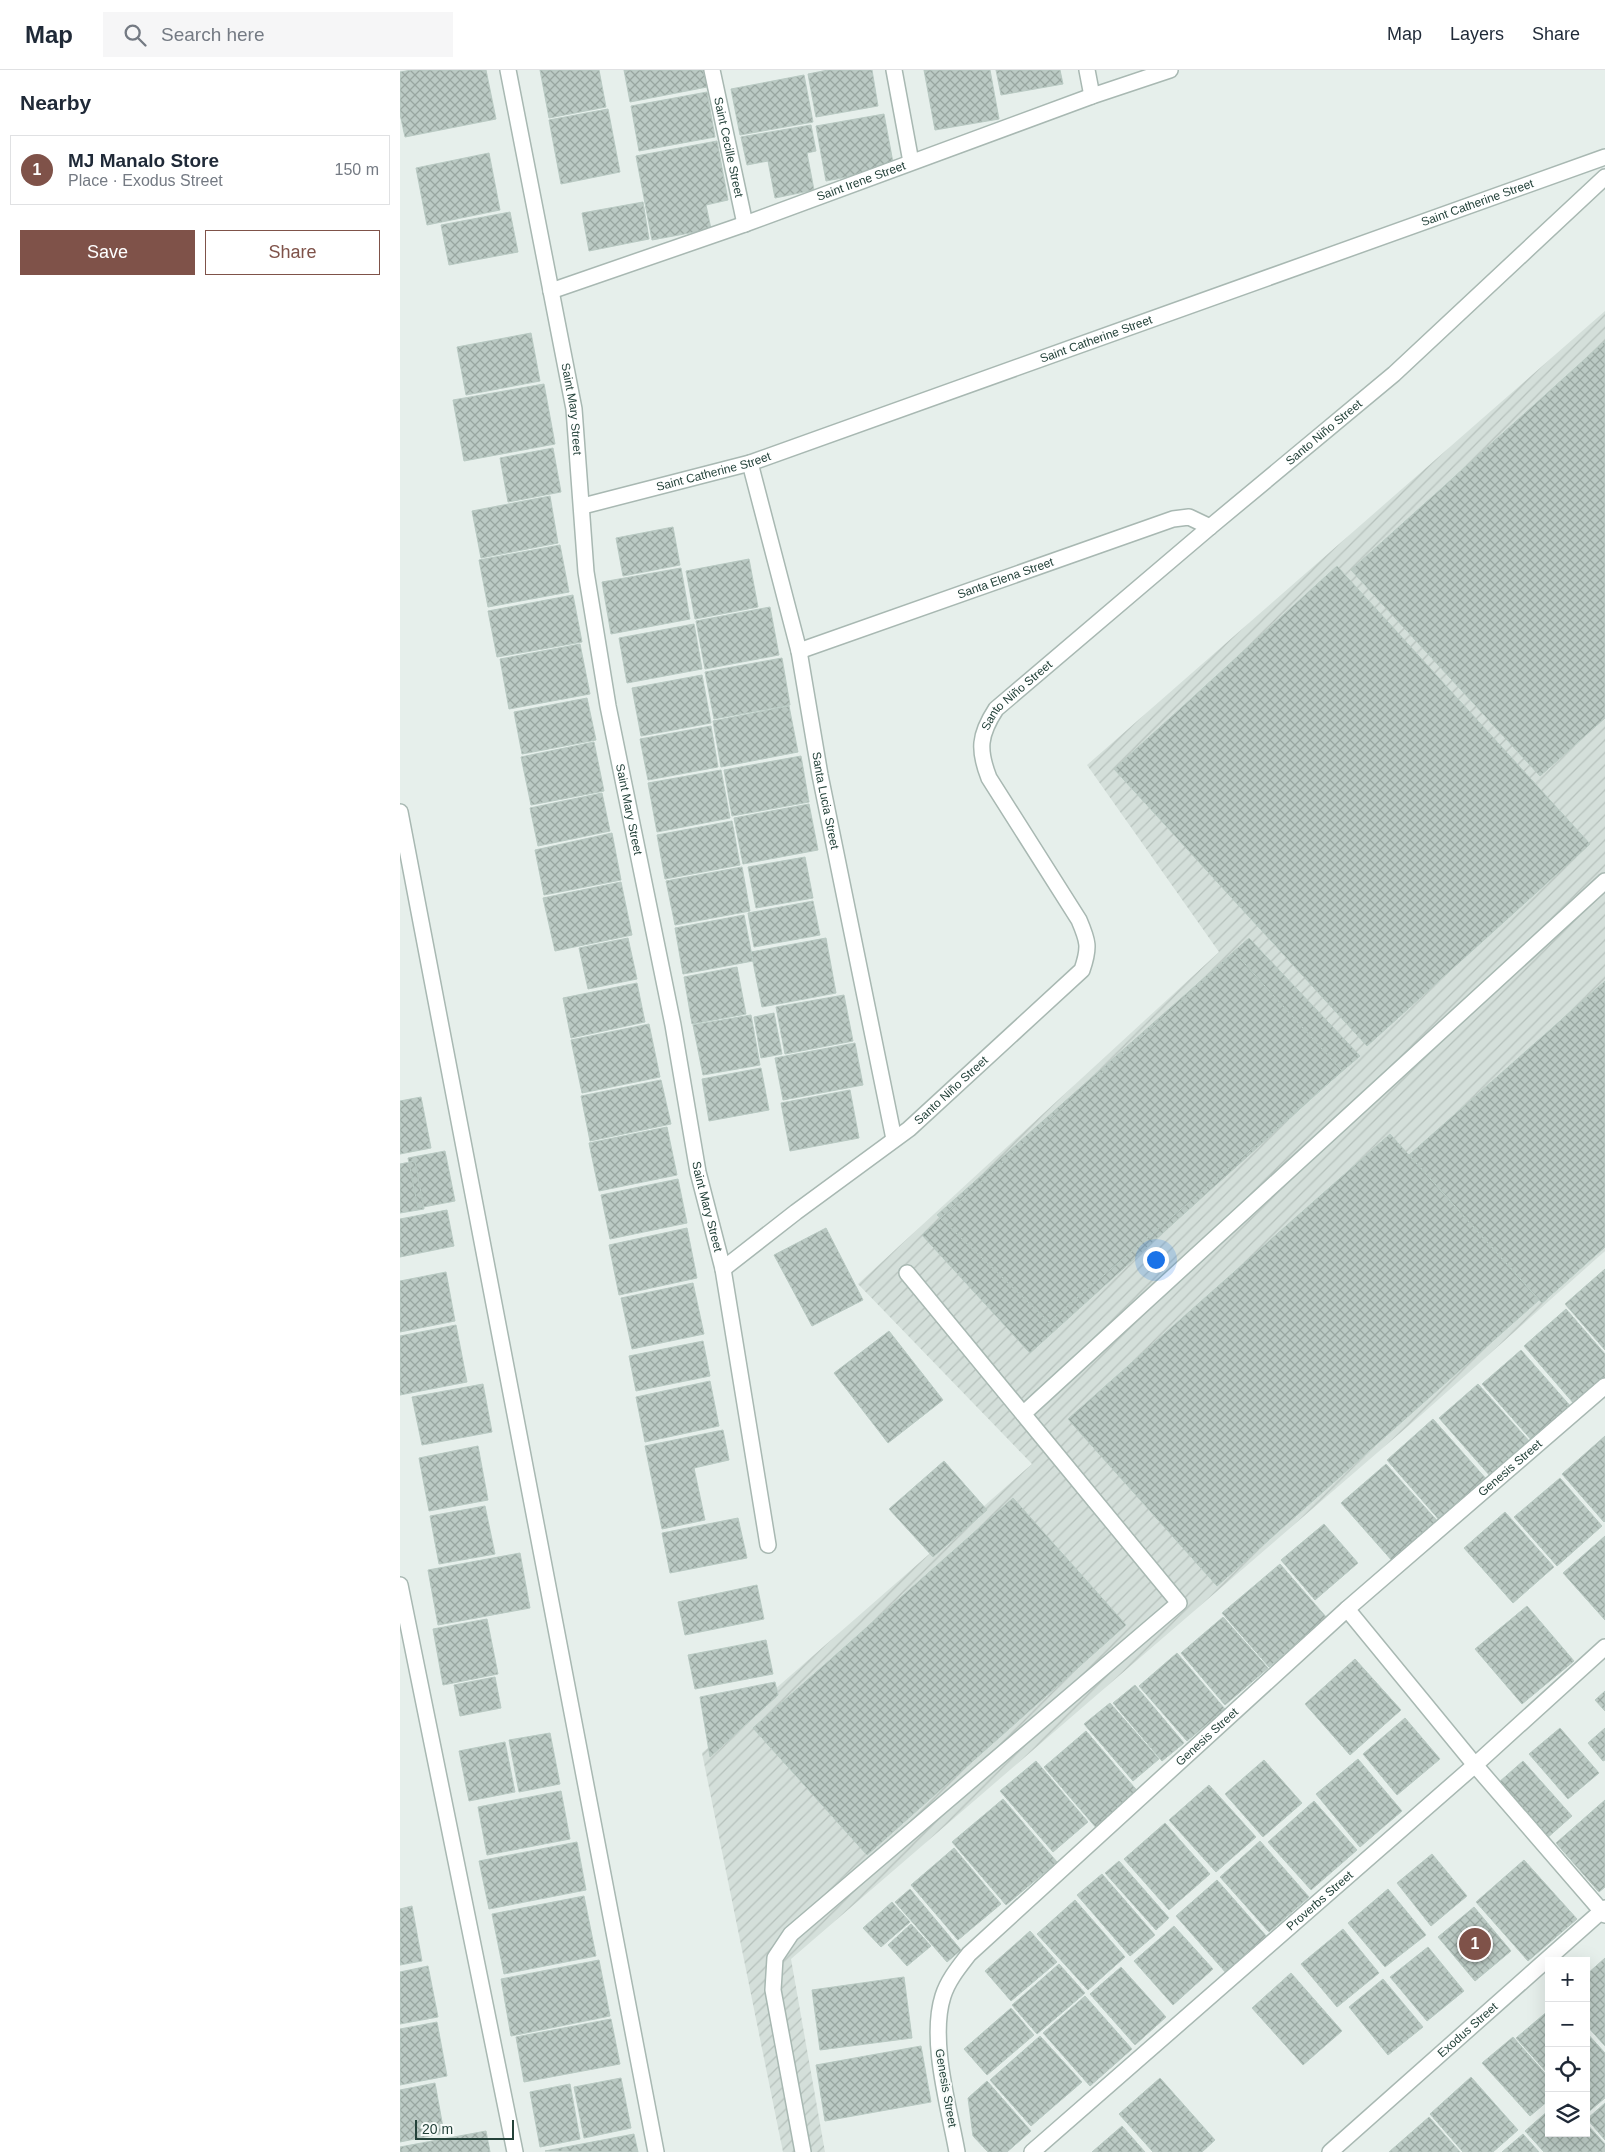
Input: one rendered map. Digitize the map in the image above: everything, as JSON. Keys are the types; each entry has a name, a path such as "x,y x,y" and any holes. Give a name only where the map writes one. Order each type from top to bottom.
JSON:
{"street":[{"name":"Saint Mary Street","path":"508,70 574,409 583,506 586,572 608,706 673,1025 698,1172 723,1269 768,1545"},
{"name":"Saint Cecille Street","path":"712,70 745,224"},
{"path":"894,70 911,162"},
{"path":"1087,70 1092,96"},
{"name":"Saint Irene Street","path":"551,291 745,224 1092,96 1170,70"},
{"name":"Saint Catherine Street","path":"583,506 750,464 1605,157"},
{"name":"Santo Niño Street","path":"723,1269 909,1129 1082,970 1087,955 1088,939 1079,920 990,778 983,762 981,744 986,725 996,710 1210,527 1394,374 1605,177"},
{"name":"Santa Lucia Street","path":"750,464 799,651 820,775 894,1140"},
{"name":"Santa Elena Street","path":"799,651 1173,519 1190,517 1210,527"},
{"path":"400,812 656,2152"},
{"path":"1023,1414 1605,881"},
{"path":"803,2152 773,1990 775,1958 791,1934 1179,1603 906,1273"},
{"name":"Genesis Street","path":"957,2152 938,2046 938,2022 943,1996 954,1973 969,1954 1347,1609 1605,1386"},
{"path":"400,1585 515,2152"},
{"path":"1347,1609 1475,1765 1604,1911"},
{"name":"Proverbs Street","path":"1032,2152 1475,1765 1605,1647"},
{"name":"Exodus Street","path":"1330,2152 1604,1911"}],"shaded area":[{"path":"1605,311 1605,1251 1421,1415 791,1959 825,2152 783,2152 702,1753 1032,1464 858,1284 1219,952 1087,765"}],"building":[{"path":"412,70 486,70 496,119 405,137 400,114 400,72"},
{"path":"540,70 599,70 606,107 549,118"},
{"path":"624,70 703,70 707,87 630,102"},
{"path":"828,70 872,70 878,106 816,117 808,74"},
{"path":"924,70 990,70 999,119 935,130"},
{"path":"996,70 1060,70 1063,84 1001,95"},
{"path":"804,75 813,122 740,135 731,89"},
{"path":"707,92 715,137 639,151 631,106"},
{"path":"608,109 620,172 561,184 549,120"},
{"path":"884,114 894,168 826,181 816,126"},
{"path":"811,125 816,151 807,153 814,190 775,198 768,161 747,165 741,137"},
{"path":"717,141 728,200 706,205 711,229 652,240 636,156"},
{"path":"489,153 500,210 427,225 416,168"},
{"path":"643,202 649,239 589,251 582,213"},
{"path":"510,212 518,252 449,265 441,225"},
{"path":"531,333 540,381 466,395 457,347"},
{"path":"1605,341 1605,718 1540,776 1351,570"},
{"path":"544,384 555,444 464,461 453,400"},
{"path":"553,448 561,492 508,502 500,458"},
{"path":"550,496 558,543 481,558 472,511"},
{"path":"673,527 680,565 623,576 616,538"},
{"path":"560,545 569,592 488,607 479,560"},
{"path":"749,559 758,607 695,619 686,571"},
{"path":"1337,566 1590,844 1367,1046 1114,769"},
{"path":"681,568 690,619 611,634 602,582"},
{"path":"573,595 582,642 497,657 488,611"},
{"path":"770,607 779,655 705,669 696,621"},
{"path":"694,624 702,669 627,683 619,638"},
{"path":"580,644 590,694 509,709 500,659"},
{"path":"782,658 790,705 714,719 705,672"},
{"path":"702,675 711,723 641,736 632,688"},
{"path":"587,698 596,740 522,754 514,712"},
{"path":"789,706 798,752 721,767 713,721"},
{"path":"711,726 718,767 648,780 640,739"},
{"path":"594,742 604,791 531,805 521,757"},
{"path":"801,756 809,802 732,816 724,770"},
{"path":"721,770 730,818 657,832 648,783"},
{"path":"602,793 610,831 538,846 530,808"},
{"path":"809,804 818,850 743,864 734,818"},
{"path":"732,821 740,865 665,879 657,835"},
{"path":"612,833 621,880 544,895 535,850"},
{"path":"805,857 813,898 756,908 748,867"},
{"path":"742,867 750,911 675,925 666,881"},
{"path":"621,882 632,935 555,951 543,898"},
{"path":"813,901 820,935 754,947 748,913"},
{"path":"744,915 753,961 683,974 675,928"},
{"path":"628,938 637,979 588,989 579,948"},
{"path":"826,938 836,993 762,1007 751,952"},
{"path":"1249,938 1360,1056 1049,1322 937,1215"},
{"path":"1235,953 1342,1071 1030,1353 922,1235"},
{"path":"737,967 746,1014 692,1024 684,977"},
{"path":"1605,981 1605,1247 1542,1303 1409,1155"},
{"path":"637,983 645,1022 571,1038 563,998"},
{"path":"844,995 853,1041 785,1054 776,1007"},
{"path":"774,1013 782,1054 761,1058 754,1017"},
{"path":"751,1015 760,1065 703,1075 693,1025"},
{"path":"649,1024 660,1077 582,1093 571,1040"},
{"path":"855,1043 863,1085 783,1100 775,1058"},
{"path":"761,1068 769,1110 709,1121 702,1079"},
{"path":"661,1080 671,1124 590,1141 581,1096"},
{"path":"850,1090 859,1138 790,1151 781,1103"},
{"path":"421,1097 431,1148 400,1154 400,1101"},
{"path":"667,1127 677,1175 599,1191 589,1143"},
{"path":"1390,1134 1539,1300 1217,1586 1068,1419"},
{"path":"445,1151 455,1201 418,1208 408,1158"},
{"path":"415,1161 424,1209 400,1213 400,1164"},
{"path":"678,1179 687,1223 610,1239 601,1195"},
{"path":"447,1210 454,1246 400,1257 400,1219"},
{"path":"687,1228 697,1278 619,1295 609,1245"},
{"path":"826,1228 863,1300 812,1326 774,1255"},
{"path":"1605,1269 1605,1350 1565,1304"},
{"path":"446,1272 455,1321 400,1332 400,1281"},
{"path":"693,1283 704,1334 632,1349 621,1298"},
{"path":"1566,1309 1605,1354 1605,1379 1575,1405 1524,1346"},
{"path":"456,1325 467,1382 400,1395 400,1336"},
{"path":"889,1331 943,1400 888,1443 834,1373"},
{"path":"703,1341 710,1376 636,1391 629,1356"},
{"path":"1521,1350 1573,1409 1534,1443 1482,1384"},
{"path":"710,1381 719,1426 645,1442 636,1397"},
{"path":"483,1384 492,1432 422,1445 412,1397"},
{"path":"1478,1384 1530,1442 1491,1477 1439,1418"},
{"path":"1433,1419 1488,1481 1441,1522 1387,1460"},
{"path":"723,1430 729,1460 694,1468 705,1520 662,1529 645,1446"},
{"path":"1605,1436 1605,1521 1604,1522 1562,1474"},
{"path":"478,1446 488,1500 429,1511 419,1458"},
{"path":"944,1461 987,1510 933,1557 889,1509"},
{"path":"1386,1464 1440,1524 1394,1563 1341,1503"},
{"path":"1560,1478 1602,1526 1557,1566 1514,1517"},
{"path":"1013,1498 1126,1625 867,1855 753,1728"},
{"path":"485,1506 495,1554 439,1564 430,1516"},
{"path":"1505,1512 1554,1567 1513,1603 1464,1548"},
{"path":"738,1518 747,1558 670,1573 662,1533"},
{"path":"1324,1524 1358,1563 1315,1600 1281,1560"},
{"path":"1605,1536 1605,1620 1563,1573"},
{"path":"520,1553 530,1608 438,1625 428,1570"},
{"path":"1280,1564 1327,1618 1269,1667 1222,1613"},
{"path":"757,1585 764,1619 685,1635 678,1602"},
{"path":"1527,1606 1574,1661 1522,1704 1475,1649"},
{"path":"1223,1617 1268,1668 1225,1705 1181,1653"},
{"path":"487,1619 498,1674 443,1685 433,1629"},
{"path":"766,1640 773,1674 695,1689 688,1655"},
{"path":"1177,1653 1225,1709 1187,1741 1139,1686"},
{"path":"1355,1659 1401,1710 1350,1755 1305,1704"},
{"path":"495,1677 501,1708 460,1716 454,1685"},
{"path":"775,1682 778,1695 710,1757 700,1697"},
{"path":"1135,1685 1184,1743 1162,1761 1113,1703"},
{"path":"1605,1691 1605,1711 1595,1700"},
{"path":"1110,1703 1159,1759 1133,1781 1084,1724"},
{"path":"1405,1718 1440,1759 1397,1795 1363,1754"},
{"path":"1560,1728 1599,1773 1568,1799 1529,1754"},
{"path":"1605,1728 1605,1760 1603,1761 1588,1743"},
{"path":"1086,1731 1140,1794 1098,1830 1044,1767"},
{"path":"550,1733 560,1784 519,1792 509,1740"},
{"path":"505,1742 515,1792 469,1801 459,1751"},
{"path":"1358,1759 1402,1811 1360,1847 1316,1794"},
{"path":"1264,1760 1302,1803 1263,1837 1225,1794"},
{"path":"1036,1761 1088,1822 1053,1852 1000,1791"},
{"path":"1523,1761 1572,1816 1546,1839 1498,1783"},
{"path":"1209,1785 1256,1837 1216,1872 1169,1820"},
{"path":"561,1791 570,1839 487,1855 478,1807"},
{"path":"1003,1799 1057,1862 1006,1905 952,1842"},
{"path":"1605,1800 1605,1887 1599,1892 1556,1843"},
{"path":"1314,1801 1357,1850 1311,1890 1268,1842"},
{"path":"1165,1823 1210,1874 1169,1910 1124,1859"},
{"path":"1260,1841 1309,1897 1269,1932 1220,1877"},
{"path":"577,1842 586,1890 489,1909 479,1861"},
{"path":"954,1848 1001,1904 958,1940 911,1885"},
{"path":"1432,1854 1467,1896 1431,1926 1397,1883"},
{"path":"1524,1860 1577,1919 1528,1961 1476,1902"},
{"path":"1119,1861 1169,1918 1156,1930 1105,1873"},
{"path":"1102,1874 1155,1935 1130,1956 1077,1895"},
{"path":"1217,1880 1268,1938 1227,1974 1176,1916"},
{"path":"910,1889 961,1950 947,1962 895,1902"},
{"path":"1388,1889 1426,1935 1385,1967 1348,1923"},
{"path":"584,1896 596,1956 504,1974 492,1914"},
{"path":"1075,1900 1125,1957 1088,1990 1037,1934"},
{"path":"892,1902 910,1922 881,1947 863,1928"},
{"path":"412,1906 422,1961 400,1965 400,1909"},
{"path":"1474,1907 1511,1951 1475,1981 1438,1937"},
{"path":"911,1924 931,1946 907,1966 888,1945"},
{"path":"1174,1926 1213,1969 1173,2005 1134,1961"},
{"path":"1343,1929 1379,1973 1337,2007 1301,1964"},
{"path":"1030,1931 1057,1962 1011,2001 985,1971"},
{"path":"1428,1947 1464,1991 1427,2021 1390,1977"},
{"path":"1605,1958 1605,2046 1590,2029 1590,1971"},
{"path":"599,1960 610,2016 511,2036 501,1979"},
{"path":"1059,1964 1085,1993 1037,2034 1012,2005"},
{"path":"428,1966 438,2017 400,2024 400,1972"},
{"path":"1121,1967 1166,2017 1135,2045 1090,1994"},
{"path":"1291,1973 1342,2031 1303,2065 1252,2008"},
{"path":"904,1977 912,2038 820,2050 812,1990"},
{"path":"1383,1979 1423,2027 1388,2055 1349,2007"},
{"path":"1085,1996 1132,2049 1090,2086 1043,2033"},
{"path":"1011,2008 1034,2035 987,2075 964,2049"},
{"path":"1545,2013 1545,2071 1516,2038"},
{"path":"611,2019 620,2064 524,2082 516,2037"},
{"path":"437,2022 447,2076 400,2085 400,2029"},
{"path":"1040,2036 1082,2082 1031,2126 990,2080"},
{"path":"1590,2036 1605,2053 1605,2098 1590,2111"},
{"path":"1513,2037 1545,2073 1545,2103 1530,2116 1482,2063"},
{"path":"921,2046 931,2102 825,2121 816,2065"},
{"path":"1471,2077 1518,2130 1493,2152 1463,2152 1430,2114"},
{"path":"621,2078 631,2128 584,2138 574,2087"},
{"path":"1160,2078 1215,2140 1202,2152 1153,2152 1119,2114"},
{"path":"987,2081 1031,2131 1007,2152 988,2152 973,2136 968,2098"},
{"path":"435,2083 444,2133 400,2142 400,2090"},
{"path":"570,2084 580,2139 540,2147 530,2092"},
{"path":"1605,2103 1605,2140 1590,2122 1590,2116"},
{"path":"1545,2114 1545,2137 1590,2137 1590,2127 1605,2144 1605,2152 1544,2152 1525,2131"},
{"path":"1429,2117 1460,2152 1389,2152"},
{"path":"1122,2126 1145,2152 1092,2152"},
{"path":"486,2131 490,2152 400,2152 400,2147"},
{"path":"634,2134 638,2152 545,2151"},
{"path":"1523,2134 1539,2152 1502,2152"}],"place":[{"name":"MJ Manalo Store","path":"1475,1944"}]}
